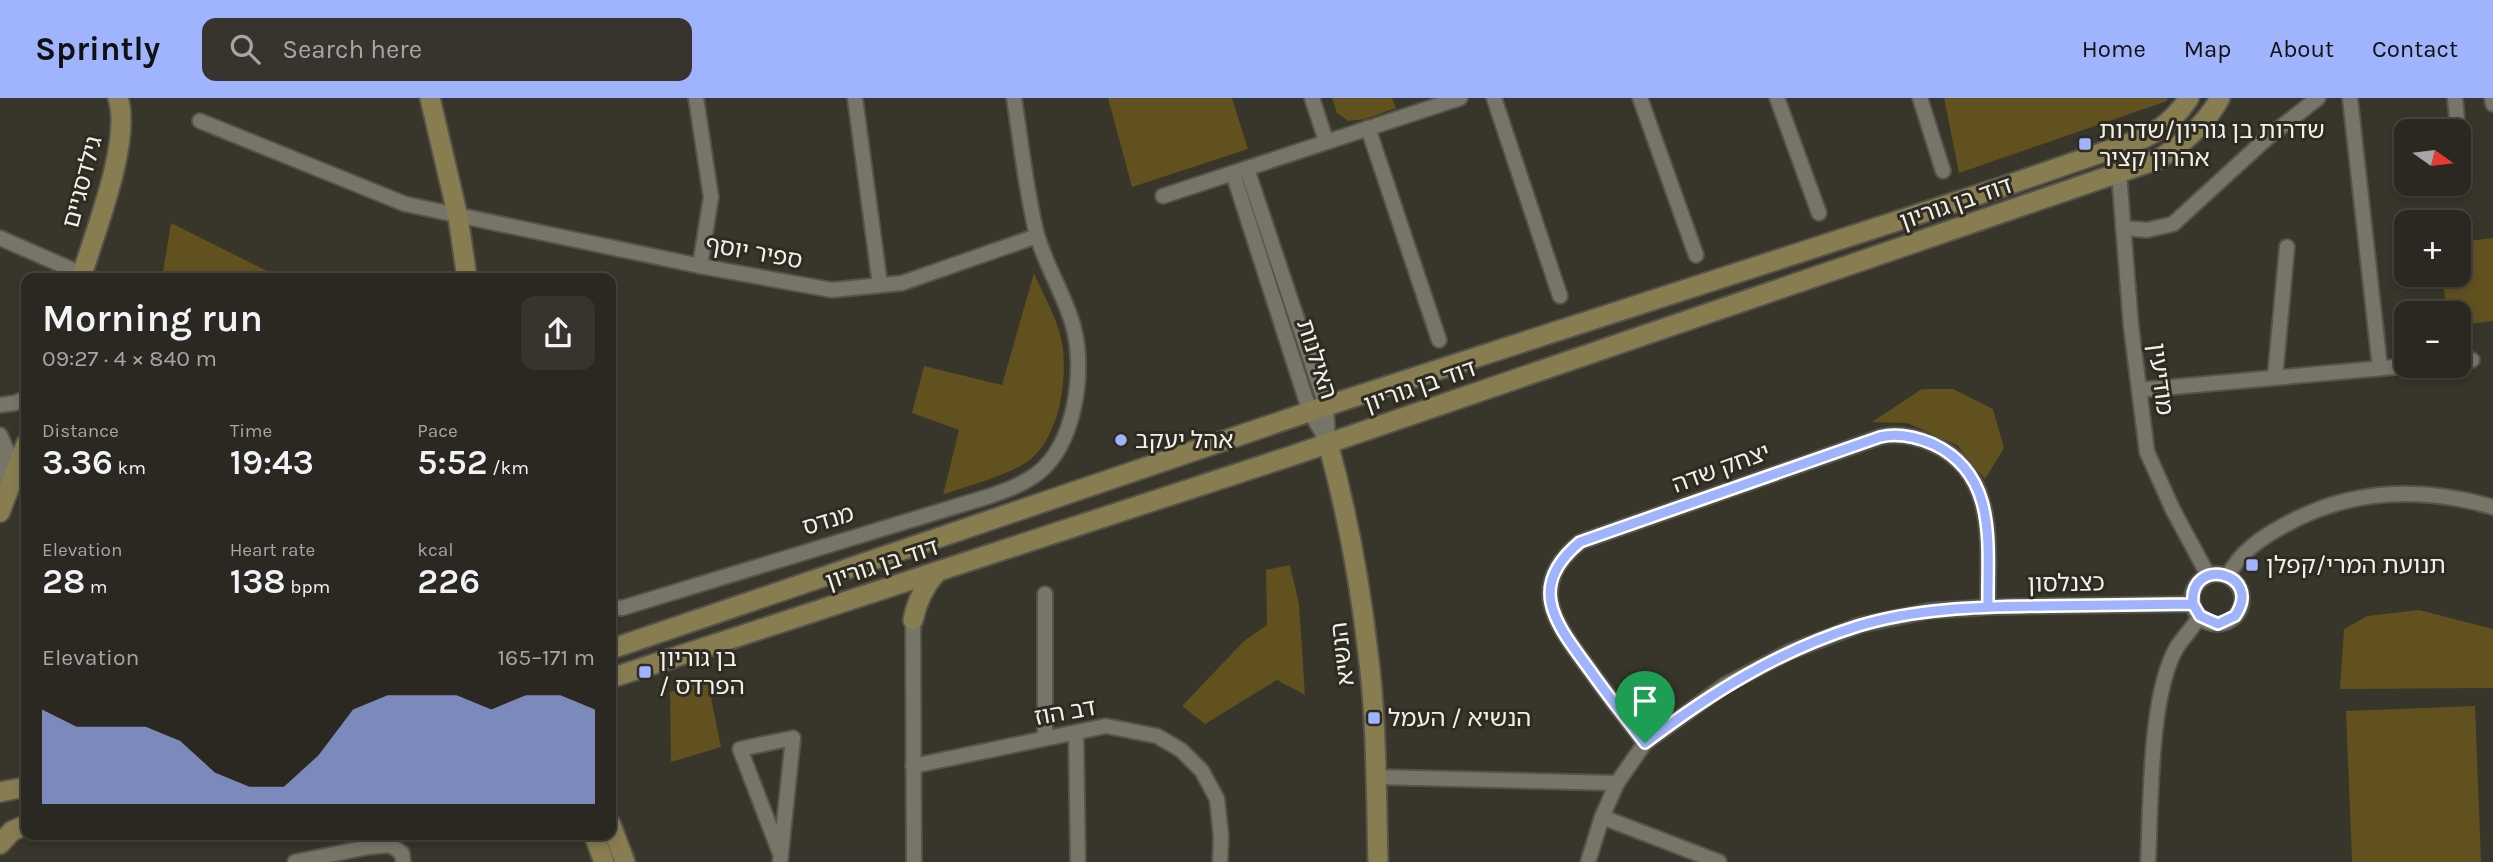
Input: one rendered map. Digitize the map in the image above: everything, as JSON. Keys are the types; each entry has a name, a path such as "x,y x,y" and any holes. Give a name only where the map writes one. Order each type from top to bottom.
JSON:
{"main road":[{"name":"גילדסגיים","path":"82,273 121,136 118,98"},
{"path":"430,98 458,217 466,273"},
{"name":"דוד בן גוריון","path":"616,647 1318,409 2005,186 2144,138 2169,122 2189,98"},
{"name":"דוד בן גוריון","path":"616,676 1328,443 2159,159 2178,147 2200,126 2220,98"},
{"name":"הנשיא","path":"1328,443 1348,524 1369,655 1378,862"},
{"path":"4,503 21,457"},
{"path":"913,620 923,591 938,571"},
{"path":"871,593 895,598 908,608 913,620"},
{"path":"0,792 21,788"},
{"path":"0,823 21,820"},
{"path":"0,844 12,831 21,827"},
{"path":"616,838 625,862"},
{"path":"596,840 604,862"}],"street":[{"path":"696,98 711,197 700,266"},
{"path":"855,98 880,285"},
{"path":"1014,98 1037,236"},
{"path":"1312,98 1326,141"},
{"path":"1494,98 1560,296"},
{"path":"1640,98 1696,255"},
{"path":"1777,98 1819,213"},
{"path":"1920,98 1943,171"},
{"path":"2123,228 2147,230 2172,224 2267,138 2318,98"},
{"path":"2350,98 2380,368"},
{"path":"2455,98 2457,119"},
{"path":"2493,98 2493,104"},
{"path":"1163,196 1457,99"},
{"name":"ספיר יוסף","path":"200,121 405,204 700,266 832,290 902,283 1037,236"},
{"path":"1368,128 1439,340"},
{"name":"האילנות","path":"1240,171 1328,443"},
{"name":"מודיעין","path":"2119,173 2147,452 2189,542 2208,575"},
{"name":"מנדס","path":"616,607 622,608 990,496 1039,473 1051,460 1071,417 1080,365 1074,328 1037,236"},
{"path":"0,238 75,273"},
{"path":"2275,377 2287,247"},
{"path":"2139,390 2394,367"},
{"path":"0,405 21,400"},
{"path":"0,435 7,451 4,503"},
{"name":"יצחק שדה","path":"1645,743 1557,625 1550,595 1553,576 1560,562 1580,542 1880,437 1890,435 1916,438 1938,447 1965,467 1982,496 1987,524 1988,607"},
{"path":"2228,576 2236,561 2259,541 2296,519 2327,505 2362,497 2407,493 2454,497 2493,507"},
{"path":"2148,862 2160,697 2178,646 2197,610 2194,590 2208,575 2218,573 2228,576 2239,586 2242,602 2235,616 2218,624 2197,610"},
{"path":"1045,594 1045,738"},
{"name":"כצנלסון","path":"1588,862 1602,817 1617,783 1645,743 1725,685 1791,651 1860,625 1928,611 1988,607 2197,610"},
{"path":"913,620 914,862"},
{"name":"דב הוז","path":"913,766 1106,726 1157,736 1181,750 1202,771 1217,799 1221,836 1220,862"},
{"path":"1076,733 1078,862"},
{"path":"793,738 792,750 780,859 740,749 793,738"},
{"path":"1376,777 1617,783"},
{"path":"1602,817 1719,862"},
{"path":"295,862 390,845 402,853 403,862"}],"shaded area":[{"path":"1108,98 1232,98 1248,149 1132,187"},
{"path":"1332,98 1392,98 1396,108 1365,119 1348,121 1337,113"},
{"path":"1944,98 2168,98 2167,101 1959,173"},
{"path":"171,223 271,273 163,273"},
{"path":"2493,238 2493,321 2471,324 2471,301 2445,301 2444,287 2471,287 2471,241"},
{"path":"1034,273 1054,316 1064,357 1060,404 1049,435 1042,448 1024,464 943,495 959,430 912,413 924,366 1002,385"},
{"path":"1922,389 1953,389 1993,409 2004,448 1985,479 1957,445 1907,423 1872,422"},
{"path":"1290,565 1299,604 1305,695 1277,680 1205,724 1182,706 1244,641 1267,625 1266,570"},
{"path":"2419,610 2493,629 2493,688 2340,689 2344,629 2367,616"},
{"path":"707,678 721,747 671,762 670,692"},
{"path":"2475,706 2481,862 2352,862 2346,711"}],"place":[{"name":"שדרות בן גוריון/שדרות אהרון קציר","path":"2085,144"},
{"name":"אהל יעקב","path":"1121,440"},
{"name":"תנועת המרי/קפלן","path":"2252,565"},
{"name":"בן גוריון / הפרדס","path":"645,672"},
{"name":"הנשיא / העמל","path":"1374,718"}],"route":[{"path":"1645,743 1557,625 1550,595 1553,576 1560,562 1580,542 1880,437 1890,435 1928,442 1948,452 1965,467 1982,496 1985,508 1988,607 2091,605 2193,604 2192,597 2197,584 2208,575 2218,573 2235,580 2242,594 2240,610 2230,620 2218,624 2200,616 2193,604 1988,607 1928,611 1860,625 1791,651 1725,685 1645,743"}]}
